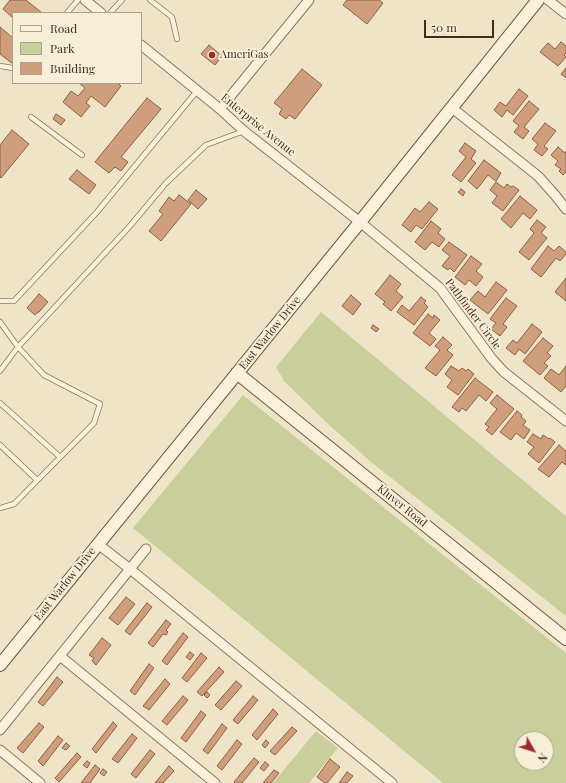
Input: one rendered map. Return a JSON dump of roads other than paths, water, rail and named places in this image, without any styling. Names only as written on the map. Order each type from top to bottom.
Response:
[{"type":"street","points":[[85,0],[100,12]]},
{"type":"street","points":[[220,109],[308,0]]},
{"type":"street","name":"East Warlow Drive","points":[[0,665],[360,222],[538,0]]},
{"type":"street","points":[[548,0],[566,14]]},
{"type":"street","name":"Enterprise Avenue","points":[[142,46],[220,109],[244,131],[360,222]]},
{"type":"street","points":[[452,108],[538,176],[566,209]]},
{"type":"street","name":"Pathfinder Circle","points":[[360,222],[440,288],[492,359],[504,372],[566,421]]},
{"type":"street","name":"Kluver Road","points":[[237,372],[566,639]]},
{"type":"street","points":[[98,544],[392,783]]},
{"type":"street","points":[[0,730],[146,549]]},
{"type":"street","points":[[60,656],[215,783]]},
{"type":"street","points":[[0,750],[40,783]]},
{"type":"lane","points":[[68,12],[78,0]]},
{"type":"lane","points":[[111,12],[122,0]]},
{"type":"lane","points":[[150,0],[172,17],[177,39]]},
{"type":"lane","points":[[0,66],[12,68]]},
{"type":"lane","points":[[0,301],[14,301],[97,212],[197,91]]},
{"type":"lane","points":[[31,117],[82,156]]},
{"type":"lane","points":[[0,372],[18,347],[130,226],[166,183],[206,145],[244,131]]},
{"type":"lane","points":[[0,322],[18,347],[44,375],[100,404],[94,423],[14,504],[0,508]]},
{"type":"lane","points":[[0,403],[60,457]]},
{"type":"lane","points":[[0,445],[37,480]]},
{"type":"place","name":"AmeriGas","points":[[212,55]]}]
